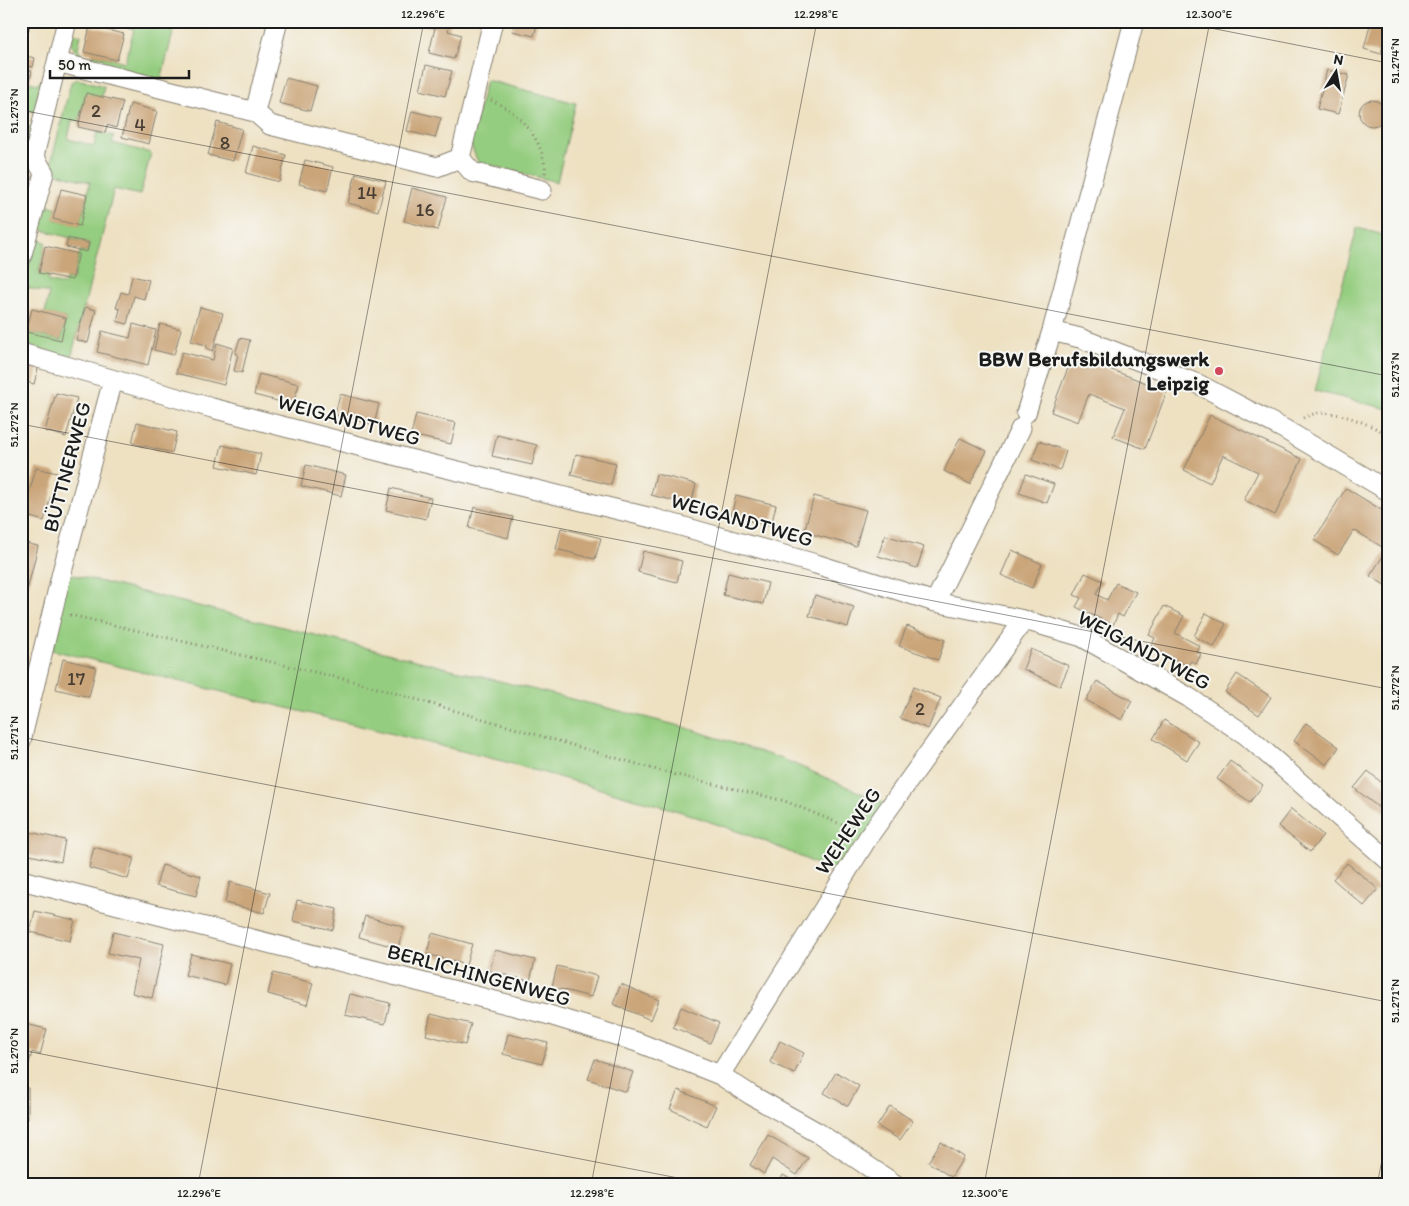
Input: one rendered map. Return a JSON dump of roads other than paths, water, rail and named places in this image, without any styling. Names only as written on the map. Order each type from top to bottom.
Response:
[{"type":"street","points":[[21,258],[44,173],[34,156],[67,21]]},
{"type":"street","points":[[256,112],[278,21]]},
{"type":"street","points":[[460,158],[493,21]]},
{"type":"street","points":[[935,602],[1024,421],[1052,331],[1134,21]]},
{"type":"street","points":[[57,62],[256,112],[270,125],[436,168],[460,158]]},
{"type":"street","points":[[460,158],[472,172],[542,190]]},
{"type":"street","points":[[1052,331],[1080,338],[1198,384],[1284,429],[1388,491]]},
{"type":"street","name":"WEIGANDTWEG","points":[[21,353],[113,380],[413,460],[656,519],[816,564],[935,602],[1024,620],[1082,637],[1188,697],[1246,735],[1388,860]]},
{"type":"street","name":"BÜTTNERWEG","points":[[21,741],[113,380]]},
{"type":"street","name":"WEHEWEG","points":[[720,1076],[869,836],[1024,620]]},
{"type":"street","name":"BERLICHINGENWEG","points":[[21,880],[546,1014],[637,1042],[720,1076],[817,1132],[896,1185]]},
{"type":"place","name":"BBW Berufsbildungswerk Leipzig","points":[[1219,371]]}]
